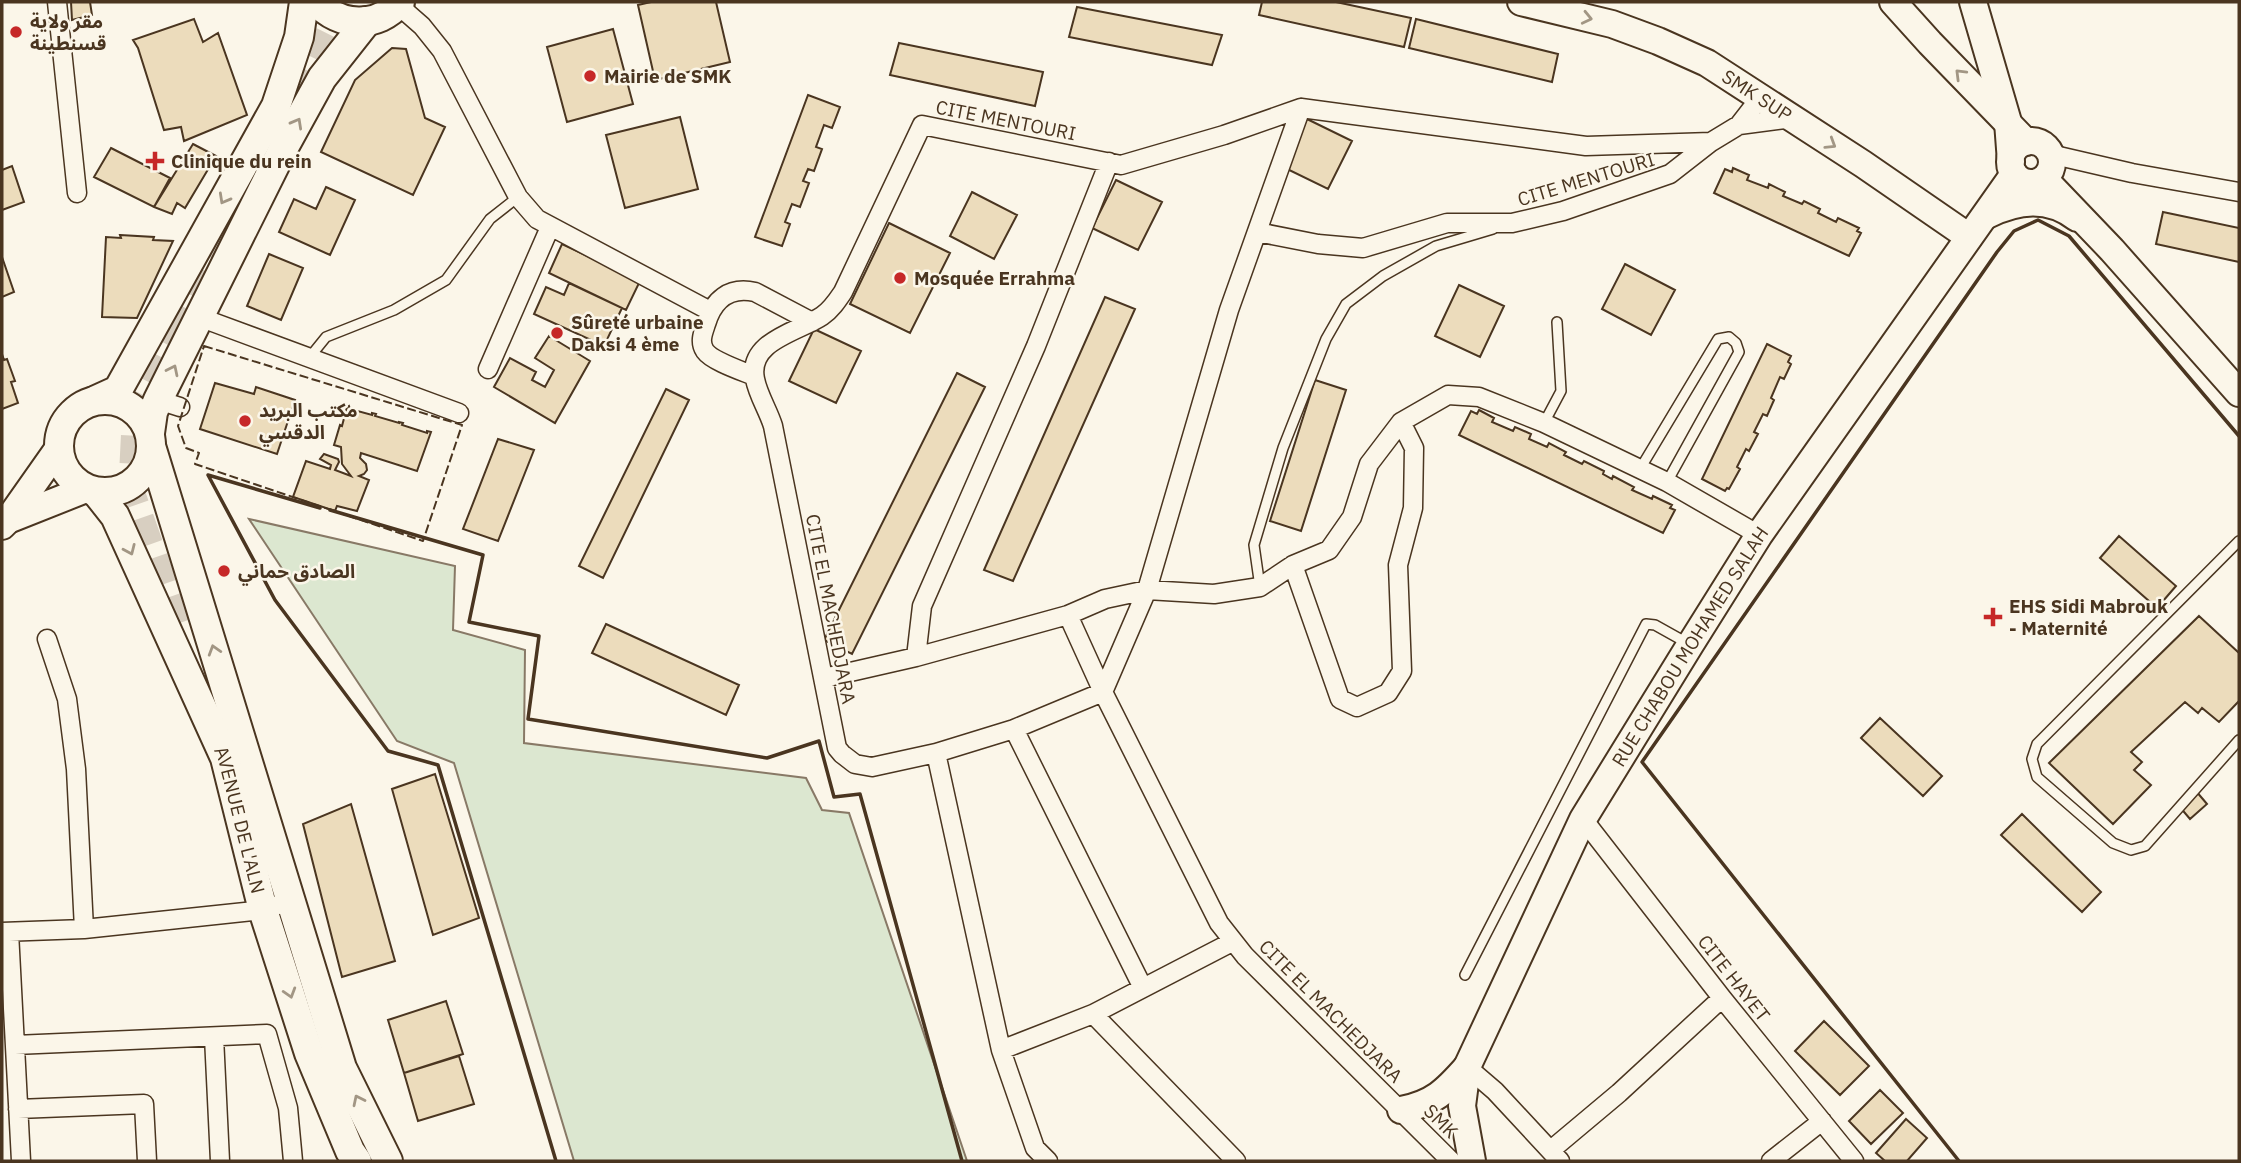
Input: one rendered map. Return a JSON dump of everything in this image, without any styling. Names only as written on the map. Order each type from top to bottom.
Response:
[{"type":"main road","points":[[5,523],[58,449],[63,425],[69,415],[79,407],[118,390],[276,106],[299,37],[304,2]]},
{"type":"main road","points":[[317,2],[337,18],[351,22],[378,19],[400,3]]},
{"type":"main road","name":"SMK SUP","points":[[1521,2],[1612,24],[1707,63],[1969,237]]},
{"type":"main road","points":[[1893,2],[2007,122]]},
{"type":"main road","points":[[1973,2],[2017,159],[2019,179],[2031,183],[2047,166]]},
{"type":"main road","points":[[58,449],[65,470],[78,484],[91,490],[109,492],[122,489],[134,482],[143,472],[149,460],[153,412],[169,404],[199,317],[283,149],[322,78],[367,22]]},
{"type":"main road","points":[[2017,159],[2038,142],[2047,149],[2047,166],[2095,231],[2239,393]]},
{"type":"main road","name":"RUE CHABOU MOHAMED SALAH","points":[[1472,1161],[1462,1106],[1467,1067],[1583,819],[1759,535],[1986,215],[2017,159]]},
{"type":"main road","points":[[1986,215],[2003,207],[2025,202],[2063,208],[2095,231]]},
{"type":"main road","points":[[96,400],[110,399],[124,403],[145,421],[342,1068],[388,1161]]},
{"type":"main road","points":[[5,523],[91,490]]},
{"type":"main road","name":"AVENUE DE L'ALN","points":[[91,490],[115,516],[225,758],[272,907],[274,941],[309,1053],[356,1161]]},
{"type":"main road","points":[[177,624],[236,754],[272,907],[302,931]]},
{"type":"main road","points":[[1401,1110],[1414,1108],[1438,1096],[1449,1088],[1467,1067]]},
{"type":"street","points":[[57,2],[77,193]]},
{"type":"street","points":[[400,3],[442,51],[518,197],[537,219],[710,311]]},
{"type":"street","name":"CITE MENTOURI","points":[[1257,232],[1318,244],[1363,248],[1447,223],[1512,223],[1563,211],[1671,174],[1711,142],[1739,125],[1760,98]]},
{"type":"street","points":[[1103,692],[1147,590],[1226,323],[1301,108]]},
{"type":"street","name":"CITE MENTOURI","points":[[754,376],[759,355],[768,344],[824,316],[844,292],[922,125],[1121,165],[1224,135],[1301,108],[1586,146],[1711,142]]},
{"type":"street","name":"CITE MENTOURI","points":[[1739,125],[1793,118]]},
{"type":"street","points":[[916,657],[922,606],[1036,346],[1109,162]]},
{"type":"street","points":[[2047,166],[2132,173],[2239,192]]},
{"type":"street","points":[[488,369],[550,227]]},
{"type":"street","points":[[754,376],[714,358],[704,350],[701,339],[710,311],[723,296],[738,290],[755,292],[812,322]]},
{"type":"street","points":[[199,317],[458,413]]},
{"type":"street","name":"CITE EL MACHEDJARA","points":[[754,376],[773,426],[837,748],[848,760],[872,767],[936,752],[1014,729],[1103,692]]},
{"type":"street","points":[[824,678],[916,657],[1068,615],[1105,599],[1147,590],[1214,594],[1260,587],[1293,565],[1329,550],[1352,517],[1369,464],[1401,422],[1448,396],[1479,397],[1544,424],[1667,482],[1759,535]]},
{"type":"street","points":[[1293,565],[1340,699],[1357,707],[1388,693],[1402,671],[1398,565],[1413,508],[1413,448],[1401,422]]},
{"type":"street","name":"CITE EL MACHEDJARA","points":[[1068,615],[1103,692],[1208,903],[1232,942],[1401,1110]]},
{"type":"street","points":[[47,639],[66,699],[76,769],[84,929]]},
{"type":"street","points":[[1014,729],[1143,988]]},
{"type":"street","points":[[936,752],[1001,1050],[1035,1148],[1048,1161]]},
{"type":"street","name":"CITE HAYET","points":[[1583,819],[1722,998],[1854,1161]]},
{"type":"street","points":[[21,1161],[5,932],[84,929],[272,907]]},
{"type":"street","name":"CITE EL MACHEDJARA","points":[[1001,1050],[1093,1014],[1232,942]]},
{"type":"street","points":[[1467,1067],[1495,1091],[1555,1156],[1722,998]]},
{"type":"street","points":[[1093,1014],[1236,1161]]},
{"type":"street","points":[[15,1045],[267,1034],[288,1108],[293,1161]]},
{"type":"street","points":[[214,1037],[220,1161]]},
{"type":"street","points":[[18,1109],[144,1104],[147,1161]]},
{"type":"street","name":"SMK","points":[[1401,1110],[1451,1161]]},
{"type":"street","points":[[1772,1161],[1822,1121]]},
{"type":"lane","points":[[309,358],[326,337],[394,310],[446,279],[490,219],[518,197]]},
{"type":"lane","points":[[1260,587],[1254,545],[1283,448],[1326,339],[1346,304],[1383,276],[1436,246],[1512,223]]},
{"type":"lane","points":[[1544,424],[1561,391],[1562,369],[1557,322]]},
{"type":"lane","points":[[1640,469],[1718,339],[1729,337],[1736,342],[1739,352],[1667,482]]},
{"type":"lane","points":[[2239,541],[2037,744],[2032,759],[2037,776],[2113,843],[2131,850],[2145,846],[2239,740]]},
{"type":"lane","points":[[1465,975],[1646,624],[1655,625],[1690,645]]},
{"type":"green space","points":[[249,519],[455,566],[453,630],[525,650],[524,743],[806,778],[822,810],[849,813],[967,1161],[574,1161],[454,763],[397,741]]},
{"type":"building","points":[[71,2],[90,2],[92,15],[72,20]]},
{"type":"building","points":[[651,2],[716,2],[730,62],[655,80],[638,5]]},
{"type":"building","points":[[1262,2],[1336,2],[1411,18],[1404,47],[1259,15]]},
{"type":"building","points":[[1077,7],[1222,35],[1212,65],[1069,37]]},
{"type":"building","points":[[194,19],[203,42],[218,33],[247,115],[184,141],[181,127],[164,130],[138,48],[133,40]]},
{"type":"building","points":[[1416,19],[1558,54],[1552,82],[1409,48]]},
{"type":"building","name":"Mairie de SMK","points":[[613,29],[633,104],[567,122],[547,47]]},
{"type":"building","points":[[899,43],[1043,72],[1035,106],[890,75]]},
{"type":"building","points":[[392,48],[406,49],[425,118],[445,127],[413,195],[321,152],[355,80]]},
{"type":"building","points":[[808,95],[840,107],[832,128],[824,125],[816,147],[822,149],[814,171],[808,169],[803,181],[809,183],[800,207],[792,204],[785,222],[790,224],[782,246],[755,237]]},
{"type":"building","points":[[680,117],[698,189],[625,208],[606,135]]},
{"type":"building","points":[[1307,119],[1352,141],[1328,189],[1283,167]]},
{"type":"building","points":[[193,144],[216,156],[185,208],[177,203],[172,214],[154,207]]},
{"type":"building","points":[[111,148],[170,178],[154,207],[94,177]]},
{"type":"building","points":[[12,166],[24,202],[2,210],[2,170]]},
{"type":"building","points":[[1733,168],[1749,175],[1747,180],[1768,188],[1769,184],[1785,192],[1783,196],[1802,204],[1804,201],[1820,209],[1818,213],[1836,222],[1838,218],[1859,228],[1857,231],[1861,233],[1849,256],[1714,193],[1725,169],[1732,172]]},
{"type":"building","points":[[1116,180],[1162,202],[1138,250],[1092,228]]},
{"type":"building","points":[[326,187],[355,200],[330,255],[279,232],[294,199],[316,209]]},
{"type":"building","points":[[972,192],[1017,215],[994,259],[950,236]]},
{"type":"building","points":[[2163,212],[2239,228],[2239,262],[2156,244]]},
{"type":"building","name":"Mosquée Errahma","points":[[889,223],[950,253],[910,333],[850,304]]},
{"type":"building","points":[[120,235],[173,241],[137,318],[102,317],[106,237],[121,238]]},
{"type":"building","points":[[562,244],[640,281],[626,310],[549,273]]},
{"type":"building","points":[[269,254],[303,268],[281,320],[247,306]]},
{"type":"building","points":[[2,257],[14,292],[2,297]]},
{"type":"building","points":[[1625,264],[1675,290],[1651,335],[1602,309]]},
{"type":"building","points":[[569,283],[622,308],[604,346],[534,314],[546,287],[564,295]]},
{"type":"building","points":[[1459,285],[1504,306],[1480,357],[1435,336]]},
{"type":"building","points":[[1105,297],[1135,309],[1013,581],[984,570]]},
{"type":"building","points":[[814,329],[861,351],[836,403],[789,381]]},
{"type":"building","points":[[549,336],[590,361],[555,423],[494,387],[510,358],[536,372],[532,380],[545,387],[554,370],[535,358]]},
{"type":"building","points":[[1767,344],[1791,356],[1788,362],[1791,364],[1784,379],[1780,377],[1767,416],[1763,414],[1754,432],[1758,434],[1749,451],[1746,449],[1737,467],[1740,469],[1729,489],[1725,491],[1702,479]]},
{"type":"building","points":[[2,354],[4,360],[7,359],[15,381],[11,382],[18,403],[2,409]]},
{"type":"building","points":[[957,373],[985,387],[852,654],[824,640]]},
{"type":"building","points":[[1315,380],[1346,390],[1301,531],[1270,521]]},
{"type":"building","name":"مكتب البريد الدقسي","points":[[215,383],[254,394],[256,387],[295,400],[277,454],[200,429]]},
{"type":"building","points":[[666,389],[689,400],[603,578],[579,566]]},
{"type":"building","points":[[349,406],[350,409],[376,414],[375,416],[403,423],[402,425],[431,432],[417,471],[361,453],[360,458],[366,464],[367,470],[359,476],[369,480],[357,511],[337,506],[335,511],[293,497],[306,461],[330,469],[331,465],[320,459],[324,454],[338,459],[335,470],[351,476],[342,464],[341,447],[334,445]]},
{"type":"building","points":[[1479,410],[1494,418],[1492,422],[1513,431],[1515,427],[1531,434],[1529,439],[1547,447],[1549,443],[1566,452],[1564,455],[1582,464],[1584,461],[1604,471],[1603,474],[1612,479],[1613,476],[1634,487],[1632,490],[1672,505],[1670,508],[1675,510],[1663,533],[1459,435],[1471,411],[1477,414]]},
{"type":"building","points":[[498,439],[534,450],[498,541],[463,529]]},
{"type":"building","points":[[2119,536],[2176,586],[2157,608],[2100,558]]},
{"type":"building","points":[[2199,616],[2239,653],[2239,701],[2219,722],[2202,708],[2198,713],[2185,702],[2131,752],[2142,762],[2134,770],[2151,785],[2113,824],[2049,763]]},
{"type":"building","points":[[606,624],[739,685],[726,715],[592,653]]},
{"type":"building","points":[[1880,718],[1942,776],[1923,796],[1861,738]]},
{"type":"building","points":[[435,774],[479,918],[433,935],[392,789]]},
{"type":"building","points":[[2196,791],[2207,804],[2190,819],[2179,806]]},
{"type":"building","points":[[351,804],[395,961],[342,977],[303,824]]},
{"type":"building","points":[[2022,814],[2101,892],[2082,912],[2001,835]]},
{"type":"building","points":[[446,1001],[463,1054],[404,1073],[388,1020]]},
{"type":"building","points":[[1824,1021],[1869,1066],[1840,1095],[1795,1051]]},
{"type":"building","points":[[459,1056],[474,1104],[418,1121],[404,1073]]},
{"type":"building","points":[[1880,1090],[1903,1113],[1871,1144],[1849,1121]]},
{"type":"building","points":[[1906,1119],[1927,1138],[1907,1161],[1885,1161],[1876,1153]]},
{"type":"tunnel","points":[[298,97],[331,31],[342,2]]},
{"type":"tunnel","points":[[173,333],[257,166]]},
{"type":"tunnel","points":[[177,624],[132,496],[136,414],[183,320]]},
{"type":"fence","points":[[204,346],[462,425],[423,541],[195,464],[199,453],[186,448],[178,426],[204,346]]},
{"type":"wall","points":[[1959,1161],[1642,762],[2014,231],[2038,220],[2069,236],[2239,436]]},
{"type":"wall","points":[[320,508],[208,475],[275,600],[388,751],[438,765],[556,1161]]},
{"type":"wall","points":[[330,510],[483,555],[469,622],[539,636],[528,719],[767,758],[819,741],[834,797],[860,794],[962,1161]]},
{"type":"place","name":"مقر ولاية قسنطينة","points":[[16,32]]},
{"type":"place","name":"Mairie de SMK","points":[[590,76]]},
{"type":"place","name":"Clinique du rein","points":[[155,161]]},
{"type":"place","name":"Mosquée Errahma","points":[[900,278]]},
{"type":"place","name":"Sûreté urbaine Daksi 4 ème","points":[[557,333]]},
{"type":"place","name":"مكتب البريد الدقسي","points":[[245,421]]},
{"type":"place","name":"الصادق حماني","points":[[224,571]]},
{"type":"place","name":"EHS Sidi Mabrouk - Maternité","points":[[1993,617]]}]
